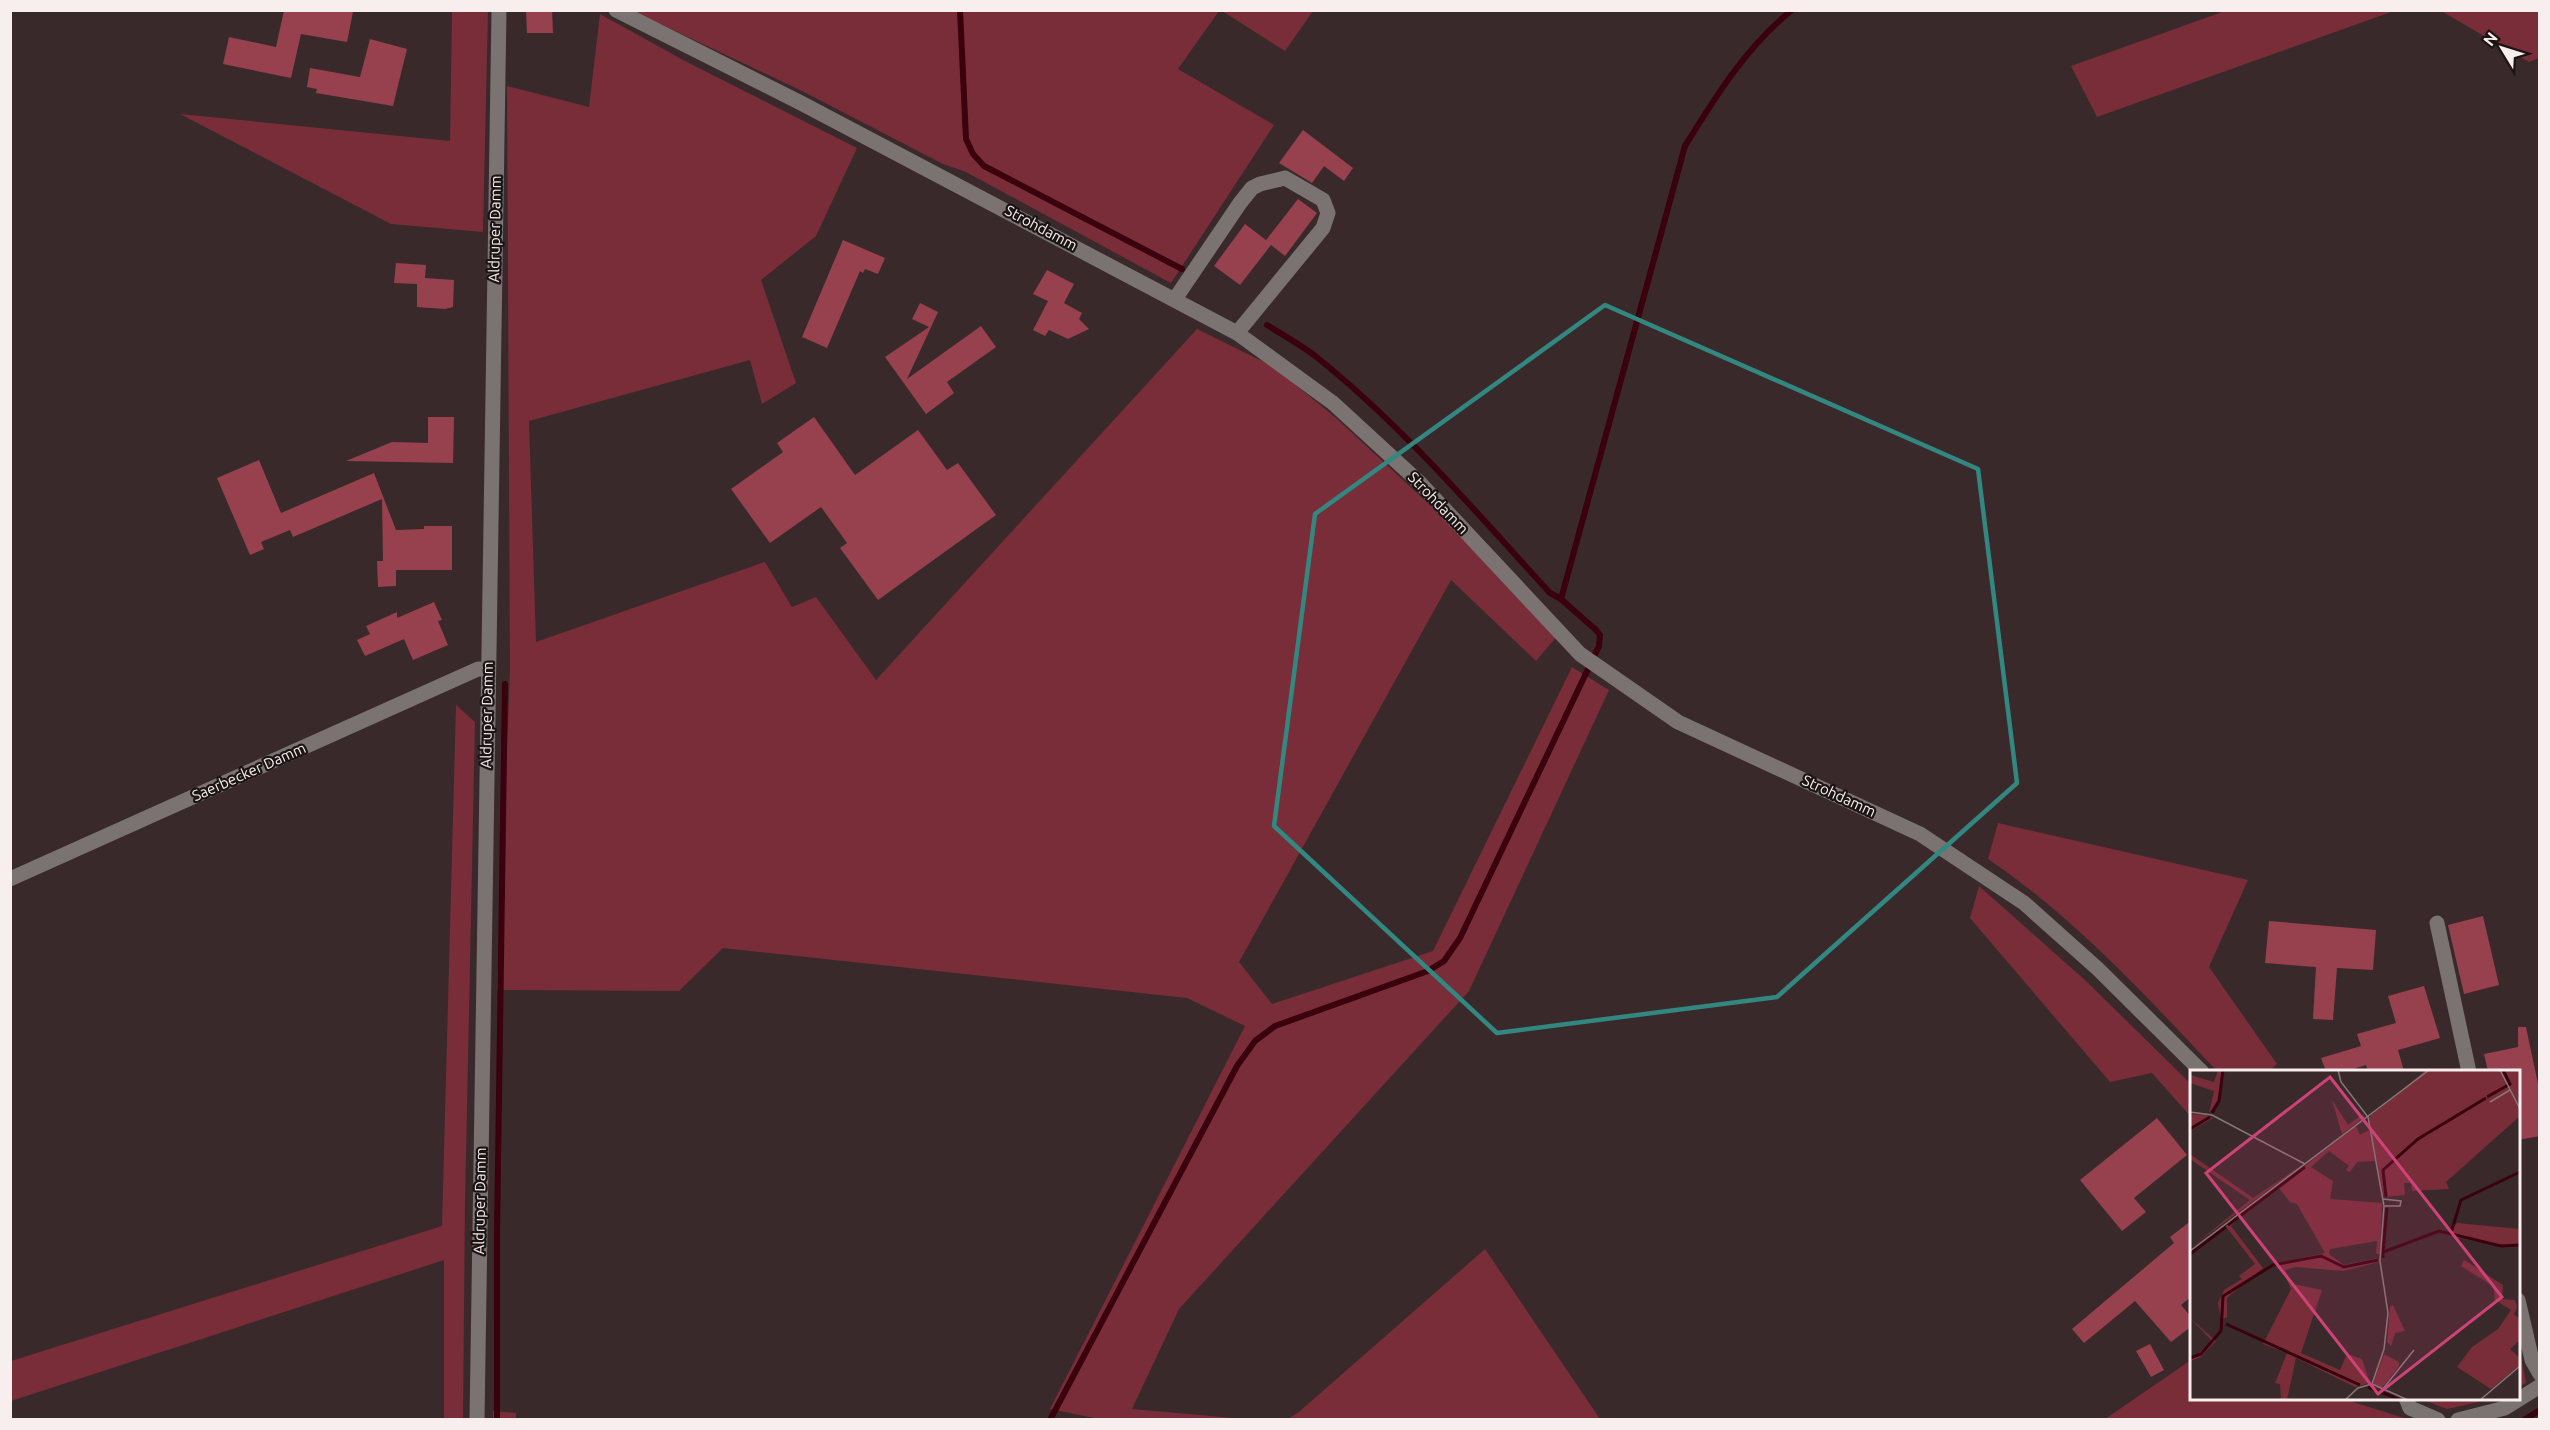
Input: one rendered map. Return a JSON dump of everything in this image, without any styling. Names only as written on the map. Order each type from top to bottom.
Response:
[{"type":"street","name":"Aldruper Damm","points":[[477,1419],[499,10]]},
{"type":"street","name":"Strohdamm","points":[[616,10],[801,103],[1237,333],[1333,403],[1420,483],[1580,654],[1678,722],[1920,834],[2024,903],[2098,969],[2201,1070]]},
{"type":"street","points":[[1175,299],[1252,188],[1276,178],[1294,181],[1323,200],[1328,207],[1327,220],[1323,228],[1237,333]]},
{"type":"street","name":"Saerbecker Damm","points":[[10,879],[478,669],[488,669]]},
{"type":"street","points":[[2437,923],[2469,1070]]},
{"type":"street","points":[[2520,1309],[2532,1360],[2540,1374]]},
{"type":"street","points":[[2520,1399],[2540,1386]]},
{"type":"street","points":[[2407,1400],[2410,1408],[2438,1419]]},
{"type":"street","points":[[2458,1419],[2505,1408],[2518,1400]]},
{"type":"highlighted area","points":[[1605,305],[1978,469],[2017,783],[1777,997],[1497,1033],[1274,826],[1315,514]]},
{"type":"shaded area","points":[[452,11],[488,11],[483,232],[391,224],[180,114],[450,141]]},
{"type":"shaded area","points":[[633,11],[1219,11],[1178,69],[1274,125],[1171,283],[966,172],[943,164],[804,92]]},
{"type":"shaded area","points":[[1222,11],[1313,11],[1285,51]]},
{"type":"shaded area","points":[[2225,11],[2394,11],[2097,117],[2071,66]]},
{"type":"shaded area","points":[[2441,11],[2539,11],[2539,58],[2529,62]]},
{"type":"shaded area","points":[[600,14],[685,61],[857,148],[816,236],[761,280],[796,383],[762,404],[750,360],[529,421],[536,642],[765,562],[792,607],[816,597],[876,680],[1197,329],[1274,367],[1336,418],[1430,505],[1558,635],[1536,661],[1451,580],[1239,962],[1272,1004],[1433,951],[1572,667],[1609,690],[1469,991],[1179,1309],[1132,1409],[1245,1419],[1099,1419],[1050,1409],[1245,1026],[1187,998],[723,948],[679,991],[497,990],[510,671],[507,86],[589,107]]},
{"type":"shaded area","points":[[456,705],[475,722],[463,1419],[444,1419],[444,1260],[11,1401],[11,1361],[442,1226]]},
{"type":"shaded area","points":[[1998,823],[2248,880],[2209,967],[2277,1064],[2270,1070],[2216,1070],[2136,986],[2080,932],[2020,882],[1988,859]]},
{"type":"shaded area","points":[[1979,886],[2086,981],[2190,1083],[2190,1116],[2152,1073],[2110,1082],[1970,918]]},
{"type":"shaded area","points":[[1485,1249],[1600,1419],[1288,1419],[1300,1411]]},
{"type":"shaded area","points":[[2520,1351],[2526,1383],[2520,1386]]},
{"type":"shaded area","points":[[2190,1361],[2190,1400],[2347,1400],[2407,1419],[2105,1419]]},
{"type":"shaded area","points":[[2424,1400],[2488,1400],[2447,1409]]},
{"type":"shaded area","points":[[493,1411],[516,1413],[516,1419],[493,1419]]},
{"type":"building","points":[[284,10],[353,12],[347,42],[301,34],[291,78],[223,64],[229,37],[276,47]]},
{"type":"building","points":[[526,10],[552,10],[553,33],[527,33]]},
{"type":"building","points":[[370,39],[407,49],[393,106],[316,93],[317,89],[307,87],[310,68],[360,77]]},
{"type":"building","points":[[1303,130],[1353,168],[1344,181],[1324,166],[1312,183],[1279,163]]},
{"type":"building","points":[[1298,199],[1317,213],[1285,256],[1271,245],[1240,285],[1214,266],[1245,224],[1266,240]]},
{"type":"building","points":[[843,240],[885,258],[878,274],[865,269],[863,273],[860,271],[827,348],[802,337]]},
{"type":"building","points":[[396,263],[426,265],[425,278],[454,280],[453,307],[445,309],[417,307],[417,284],[394,283]]},
{"type":"building","points":[[1047,270],[1074,284],[1064,303],[1082,313],[1079,319],[1089,329],[1068,339],[1049,330],[1045,336],[1033,330],[1048,301],[1033,294]]},
{"type":"building","points":[[920,303],[938,312],[907,379],[981,326],[996,347],[947,382],[954,393],[926,414],[885,357],[929,327],[912,319]]},
{"type":"building","points":[[428,417],[454,417],[453,463],[346,461],[392,442],[428,443]]},
{"type":"building","points":[[814,417],[855,475],[918,430],[947,470],[958,463],[996,515],[878,600],[840,548],[847,543],[821,507],[770,543],[731,489],[783,452],[777,443]]},
{"type":"building","points":[[259,460],[281,513],[374,473],[396,530],[424,529],[424,526],[452,526],[452,570],[396,570],[396,586],[378,587],[377,561],[383,561],[382,499],[293,537],[290,530],[261,542],[264,549],[250,555],[217,478]]},
{"type":"building","points":[[434,602],[442,620],[438,621],[448,645],[413,660],[404,639],[365,656],[357,640],[370,634],[366,626],[397,612],[397,618]]},
{"type":"building","points":[[2483,916],[2499,985],[2464,994],[2448,925]]},
{"type":"building","points":[[2269,921],[2376,930],[2373,970],[2337,968],[2333,1020],[2313,1019],[2316,967],[2265,963]]},
{"type":"building","points":[[2424,986],[2440,1038],[2398,1050],[2404,1070],[2368,1070],[2366,1065],[2350,1070],[2326,1070],[2321,1058],[2361,1046],[2357,1034],[2396,1023],[2388,996]]},
{"type":"building","points":[[2518,1027],[2526,1027],[2540,1093],[2540,1136],[2520,1140],[2520,1070],[2488,1070],[2484,1054],[2518,1047]]},
{"type":"building","points":[[2157,1118],[2187,1155],[2134,1198],[2146,1212],[2122,1231],[2080,1180]]},
{"type":"building","points":[[2190,1222],[2190,1298],[2181,1305],[2190,1316],[2190,1328],[2171,1342],[2135,1301],[2084,1343],[2072,1329],[2174,1243],[2170,1237]]},
{"type":"building","points":[[2150,1344],[2164,1370],[2151,1377],[2136,1351]]},
{"type":"waterway","points":[[960,10],[966,139],[973,154],[984,166],[1182,269]]},
{"type":"waterway","points":[[1050,1420],[1237,1066],[1255,1041],[1275,1026],[1428,971],[1444,961],[1460,938],[1599,646],[1600,635],[1596,630],[1561,599],[1685,146],[1720,91],[1746,56],[1775,24],[1792,10]]},
{"type":"waterway","points":[[1267,325],[1314,355],[1377,410],[1436,469],[1550,593],[1561,599]]},
{"type":"waterway","points":[[497,1420],[497,1233],[505,684]]},
{"type":"waterway","points":[[2524,1420],[2540,1410]]}]
